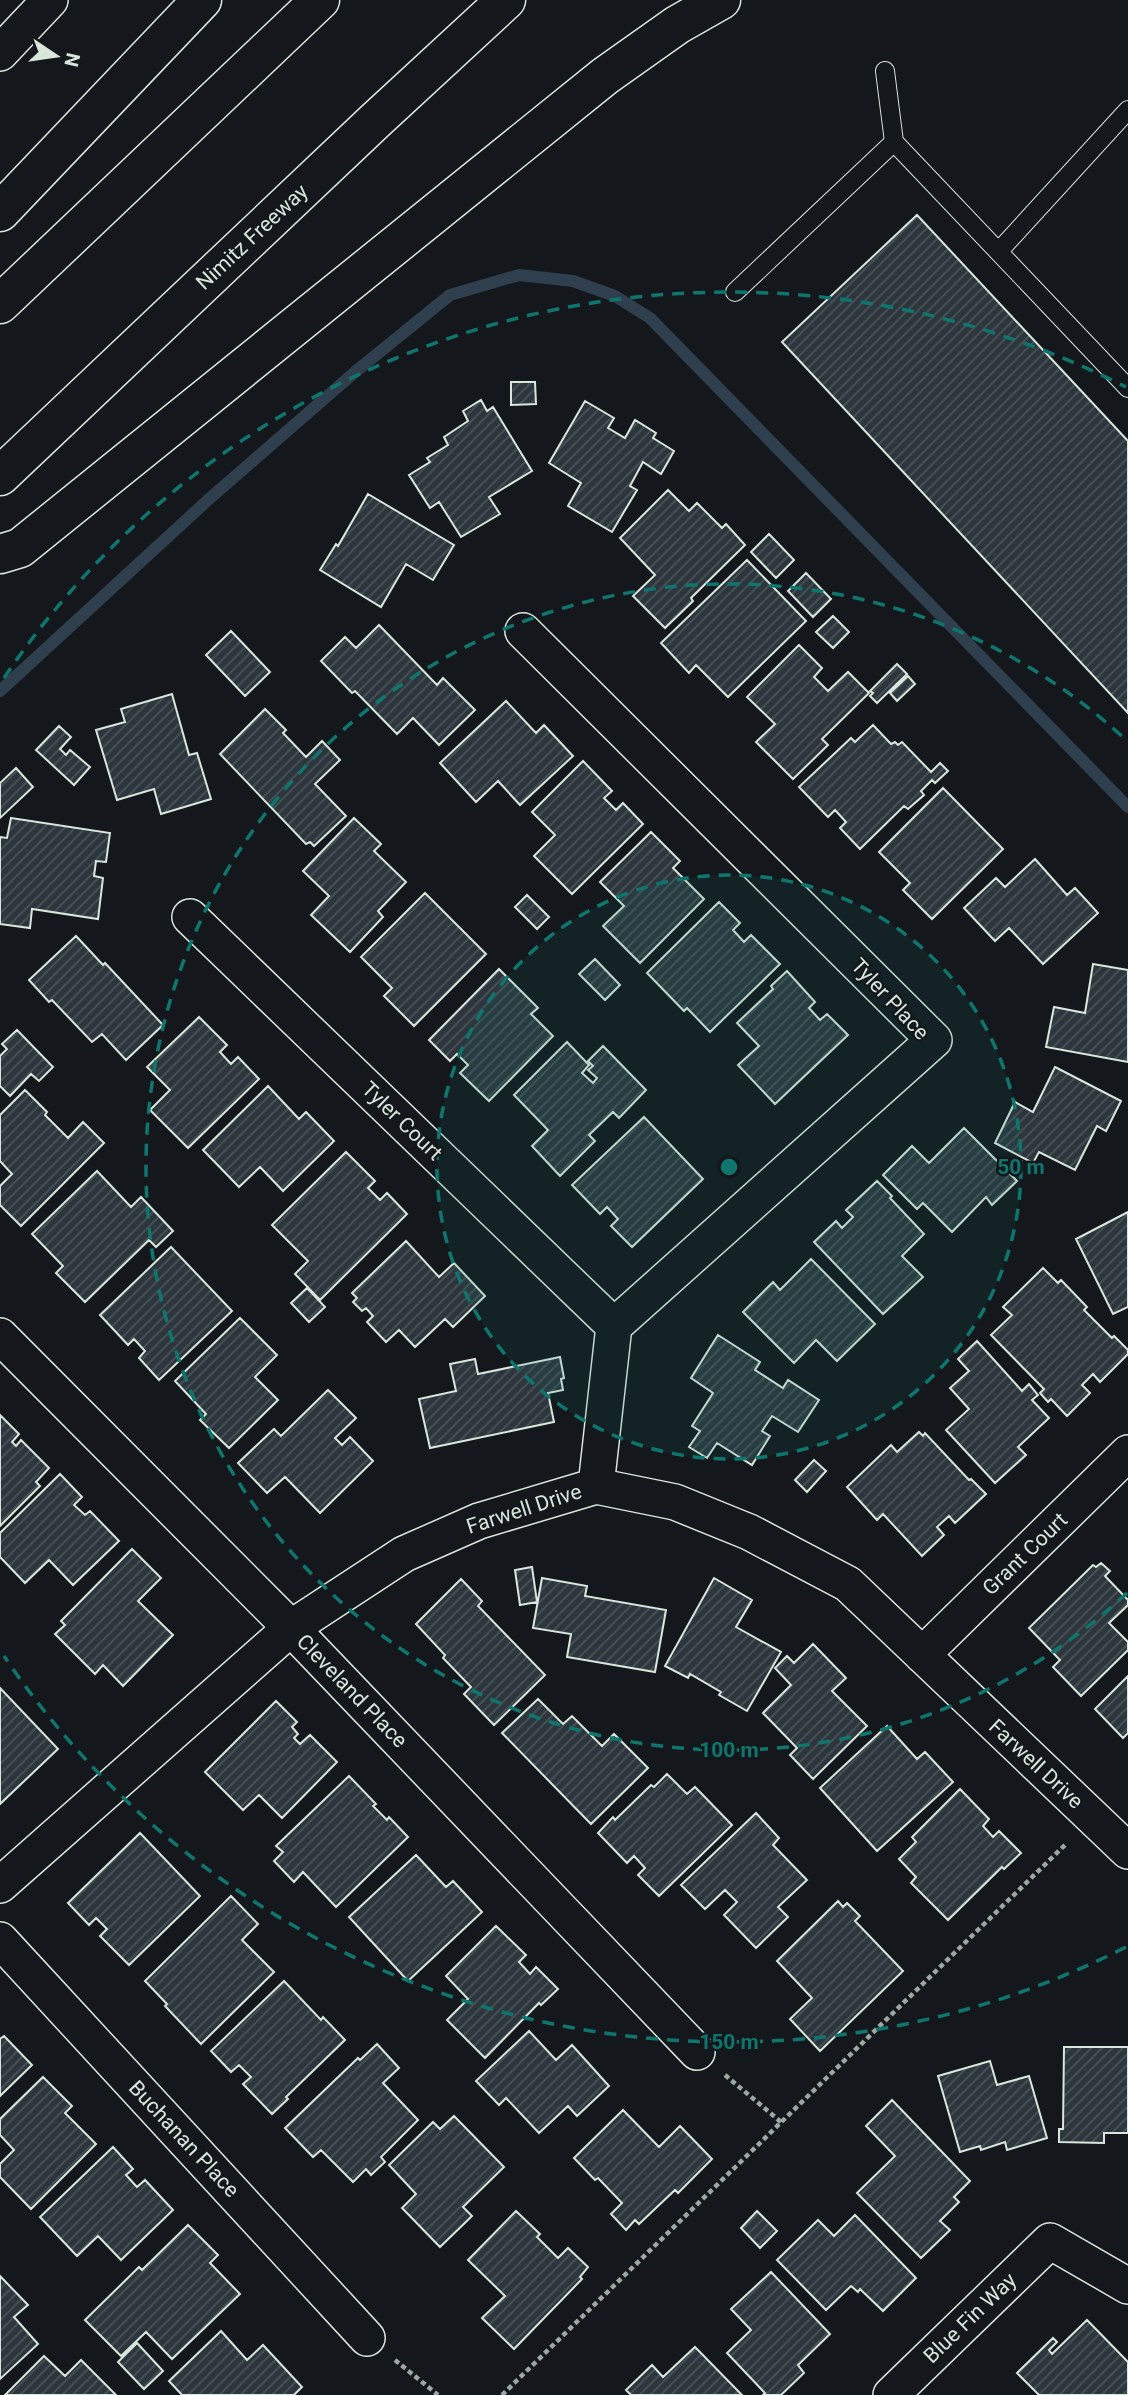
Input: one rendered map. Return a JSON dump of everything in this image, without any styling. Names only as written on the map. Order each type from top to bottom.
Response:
[{"type":"highway","points":[[0,212],[202,0]]},
{"type":"highway","points":[[0,304],[320,0]]},
{"type":"highway","name":"Nimitz Freeway","points":[[0,476],[506,0]]},
{"type":"highway","points":[[0,554],[20,548],[605,76],[677,25],[721,0]]},
{"type":"street","points":[[0,53],[50,0]]},
{"type":"street","name":"Tyler Place","points":[[523,631],[934,1040],[614,1326]]},
{"type":"street","name":"Tyler Court","points":[[190,917],[614,1326]]},
{"type":"street","points":[[596,1486],[614,1326]]},
{"type":"street","name":"Cleveland Place","points":[[0,1336],[292,1628],[697,2052]]},
{"type":"street","name":"Grant Court","points":[[922,1656],[1128,1453]]},
{"type":"street","name":"Farwell Drive","points":[[0,1885],[292,1628],[404,1554],[479,1521],[596,1486],[675,1502],[749,1532],[848,1584],[1128,1851]]},
{"type":"street","name":"Buchanan Place","points":[[0,1940],[368,2338]]},
{"type":"street","name":"Blue Fin Way","points":[[891,2395],[1049,2241],[1128,2286]]},
{"type":"lane","points":[[885,71],[894,142],[1128,388]]},
{"type":"lane","points":[[999,251],[1128,110]]},
{"type":"lane","points":[[735,292],[894,142]]},
{"type":"path","points":[[502,2395],[1093,1818]]},
{"type":"path","points":[[697,2052],[780,2122]]},
{"type":"path","points":[[368,2338],[438,2395]]},
{"type":"building","points":[[917,215],[1128,441],[1128,713],[782,342]]},
{"type":"building","points":[[511,382],[535,382],[536,404],[511,405]]},
{"type":"building","points":[[481,400],[487,411],[493,407],[532,471],[489,497],[500,514],[461,537],[439,502],[430,508],[409,475],[430,462],[427,458],[448,445],[444,437],[468,421],[463,411]]},
{"type":"building","points":[[585,401],[614,418],[608,428],[625,438],[635,420],[656,433],[653,438],[674,451],[661,474],[643,462],[630,486],[637,490],[612,532],[568,506],[581,483],[549,463]]},
{"type":"building","points":[[668,490],[689,511],[697,503],[722,528],[726,524],[745,545],[665,628],[633,596],[655,575],[620,538]]},
{"type":"building","points":[[368,494],[454,545],[433,580],[406,564],[381,607],[320,570],[336,544],[338,546]]},
{"type":"building","points":[[769,534],[794,560],[776,578],[751,552]]},
{"type":"building","points":[[747,560],[806,621],[728,697],[696,665],[689,673],[661,643]]},
{"type":"building","points":[[806,573],[831,599],[813,617],[788,591]]},
{"type":"building","points":[[833,616],[849,632],[833,648],[816,632]]},
{"type":"building","points":[[379,625],[437,685],[443,678],[475,710],[439,745],[413,718],[397,734],[321,661],[345,637],[356,648]]},
{"type":"building","points":[[231,631],[270,672],[245,696],[206,655]]},
{"type":"building","points":[[799,645],[822,668],[814,677],[828,691],[848,672],[869,693],[822,739],[828,745],[793,779],[756,742],[775,724],[747,697]]},
{"type":"building","points":[[897,664],[907,674],[877,703],[870,696],[873,693],[870,691]]},
{"type":"building","points":[[908,676],[915,684],[897,701],[890,693]]},
{"type":"building","points":[[172,694],[189,755],[197,753],[211,799],[161,814],[154,789],[117,800],[96,730],[125,722],[121,709]]},
{"type":"building","points":[[506,701],[536,733],[544,725],[573,756],[520,805],[498,781],[476,802],[440,763]]},
{"type":"building","points":[[265,709],[286,730],[283,733],[306,757],[322,741],[340,760],[315,784],[346,816],[314,846],[310,842],[306,844],[220,754]]},
{"type":"building","points":[[873,725],[891,744],[895,742],[898,745],[902,742],[931,772],[940,763],[948,771],[935,783],[932,780],[921,791],[924,795],[908,809],[904,806],[860,849],[840,828],[846,822],[835,810],[828,817],[799,787],[851,738],[855,742]]},
{"type":"building","points":[[59,726],[71,737],[60,749],[66,755],[70,750],[90,767],[74,785],[36,750]]},
{"type":"building","points":[[583,761],[612,791],[604,798],[616,810],[623,803],[643,824],[572,894],[534,856],[555,835],[532,812]]},
{"type":"building","points":[[16,768],[33,787],[0,818],[0,783]]},
{"type":"building","points":[[943,788],[1003,849],[932,919],[903,890],[910,883],[879,852]]},
{"type":"building","points":[[11,818],[110,833],[106,862],[96,861],[94,876],[103,878],[98,919],[32,909],[30,928],[0,924],[0,837],[7,838]]},
{"type":"building","points":[[354,818],[381,844],[374,851],[406,882],[378,911],[383,917],[350,952],[311,915],[329,896],[303,871]]},
{"type":"building","points":[[651,832],[680,861],[673,868],[704,899],[640,963],[603,926],[624,906],[600,882]]},
{"type":"building","points":[[1035,859],[1067,895],[1075,888],[1098,913],[1043,964],[1009,928],[995,941],[964,908],[996,878],[1005,887]]},
{"type":"building","points":[[425,893],[486,954],[414,1026],[384,996],[392,988],[361,957]]},
{"type":"building","points":[[527,895],[549,917],[537,929],[515,907]]},
{"type":"building","points":[[719,902],[740,923],[733,930],[744,942],[751,935],[780,964],[710,1032],[687,1008],[684,1011],[647,973]]},
{"type":"building","points":[[76,936],[163,1025],[126,1060],[102,1034],[92,1042],[29,980]]},
{"type":"building","points":[[595,959],[620,985],[605,1000],[579,974]]},
{"type":"building","points":[[1093,964],[1128,970],[1128,1062],[1046,1047],[1054,1007],[1085,1013]]},
{"type":"building","points":[[499,969],[538,1008],[531,1014],[553,1036],[489,1101],[460,1073],[468,1065],[457,1054],[450,1061],[429,1040]]},
{"type":"building","points":[[787,971],[815,1002],[809,1008],[820,1020],[827,1014],[848,1035],[775,1104],[738,1065],[759,1046],[737,1023],[773,989],[771,986]]},
{"type":"building","points":[[199,1017],[227,1045],[220,1052],[231,1064],[238,1057],[259,1079],[188,1148],[150,1110],[170,1090],[147,1067]]},
{"type":"building","points":[[17,1030],[53,1067],[39,1081],[31,1074],[10,1096],[0,1086],[0,1056],[7,1049],[2,1044]]},
{"type":"building","points":[[567,1042],[589,1065],[582,1073],[593,1083],[597,1078],[588,1070],[593,1066],[588,1061],[603,1046],[646,1090],[619,1118],[613,1112],[589,1135],[595,1141],[560,1176],[532,1146],[548,1130],[514,1095]]},
{"type":"building","points":[[1055,1067],[1121,1101],[1106,1131],[1097,1126],[1075,1170],[1039,1152],[1033,1163],[995,1143],[1015,1102],[1033,1112]]},
{"type":"building","points":[[268,1086],[299,1119],[306,1112],[334,1141],[283,1191],[260,1167],[239,1187],[203,1150]]},
{"type":"building","points":[[25,1090],[68,1138],[83,1122],[104,1143],[21,1226],[0,1205],[0,1186],[12,1174],[0,1161],[0,1115]]},
{"type":"building","points":[[644,1117],[703,1179],[632,1247],[611,1226],[618,1219],[607,1207],[600,1214],[572,1185]]},
{"type":"building","points":[[964,1128],[1017,1181],[992,1205],[986,1197],[952,1232],[923,1203],[917,1209],[883,1175],[912,1146],[929,1163]]},
{"type":"building","points":[[346,1152],[375,1181],[368,1188],[380,1200],[387,1193],[407,1214],[320,1300],[295,1274],[308,1261],[272,1225]]},
{"type":"building","points":[[97,1171],[131,1207],[141,1197],[173,1231],[156,1247],[149,1240],[85,1302],[56,1273],[63,1266],[32,1234]]},
{"type":"building","points":[[877,1181],[924,1234],[902,1256],[923,1277],[883,1314],[814,1242],[836,1221],[842,1228],[853,1217],[846,1210]]},
{"type":"building","points":[[1128,1212],[1128,1307],[1113,1314],[1076,1239]]},
{"type":"building","points":[[406,1241],[439,1277],[454,1263],[485,1296],[453,1327],[445,1319],[415,1347],[399,1330],[386,1342],[367,1322],[373,1316],[366,1308],[362,1311],[353,1302],[357,1298],[352,1293]]},
{"type":"building","points":[[171,1247],[232,1311],[159,1380],[139,1358],[145,1351],[134,1339],[128,1345],[100,1315]]},
{"type":"building","points":[[811,1259],[875,1324],[837,1361],[816,1340],[794,1363],[743,1312],[773,1282],[780,1290]]},
{"type":"building","points":[[1043,1268],[1058,1283],[1061,1280],[1087,1307],[1084,1310],[1128,1350],[1128,1354],[1100,1382],[1093,1374],[1082,1385],[1090,1393],[1067,1416],[1051,1399],[1048,1402],[1040,1393],[1044,1389],[991,1335],[1012,1315],[1003,1307]]},
{"type":"building","points":[[307,1288],[325,1307],[309,1322],[291,1303]]},
{"type":"building","points":[[240,1318],[277,1355],[255,1377],[278,1400],[229,1448],[200,1420],[206,1414],[175,1381]]},
{"type":"building","points":[[718,1335],[760,1362],[755,1370],[783,1388],[788,1380],[819,1400],[798,1432],[772,1416],[762,1431],[770,1436],[752,1465],[717,1443],[707,1458],[689,1447],[700,1431],[692,1426],[713,1393],[691,1378]]},
{"type":"building","points":[[977,1341],[1022,1391],[1029,1384],[1038,1395],[1032,1400],[1049,1418],[1018,1447],[1026,1455],[995,1483],[946,1430],[969,1409],[950,1388],[969,1371],[958,1359]]},
{"type":"building","points":[[560,1357],[563,1390],[548,1393],[554,1422],[430,1448],[419,1399],[456,1391],[450,1364],[475,1359],[478,1374]]},
{"type":"building","points":[[328,1390],[356,1418],[335,1438],[342,1445],[350,1437],[373,1461],[320,1513],[285,1477],[267,1493],[238,1463],[274,1429],[281,1436]]},
{"type":"building","points":[[0,1415],[19,1434],[12,1442],[16,1446],[21,1440],[49,1468],[36,1482],[40,1486],[0,1526]]},
{"type":"building","points":[[919,1432],[923,1436],[925,1433],[969,1480],[986,1494],[955,1523],[949,1516],[937,1527],[944,1535],[922,1556],[883,1514],[877,1520],[847,1487],[891,1445],[897,1452]]},
{"type":"building","points":[[814,1460],[826,1471],[807,1492],[795,1480]]},
{"type":"building","points":[[60,1474],[82,1497],[74,1505],[85,1515],[90,1511],[119,1541],[73,1585],[49,1560],[25,1583],[0,1557],[0,1533]]},
{"type":"building","points":[[132,1549],[161,1578],[138,1601],[173,1635],[123,1686],[103,1665],[95,1674],[55,1634],[65,1625],[61,1621]]},
{"type":"building","points":[[1101,1563],[1110,1571],[1105,1576],[1128,1600],[1128,1605],[1109,1623],[1128,1642],[1128,1650],[1081,1696],[1053,1667],[1060,1660],[1029,1628],[1093,1565],[1096,1567]]},
{"type":"building","points":[[532,1567],[537,1602],[520,1605],[515,1570]]},
{"type":"building","points":[[542,1578],[587,1586],[585,1596],[666,1610],[655,1672],[567,1657],[571,1634],[533,1628]]},
{"type":"building","points":[[714,1578],[752,1600],[736,1627],[781,1652],[747,1711],[690,1674],[688,1678],[665,1666]]},
{"type":"building","points":[[461,1579],[482,1601],[478,1606],[545,1675],[494,1725],[464,1694],[471,1687],[416,1624]]},
{"type":"building","points":[[813,1644],[846,1678],[832,1691],[867,1726],[813,1779],[790,1755],[797,1748],[763,1713],[791,1685],[775,1668],[787,1656],[794,1663]]},
{"type":"building","points":[[1128,1676],[1128,1733],[1123,1738],[1095,1709]]},
{"type":"building","points":[[0,1688],[58,1749],[0,1804]]},
{"type":"building","points":[[538,1699],[563,1724],[572,1716],[602,1746],[614,1734],[648,1768],[591,1824],[502,1733]]},
{"type":"building","points":[[276,1701],[297,1722],[292,1727],[298,1734],[294,1738],[300,1744],[310,1735],[337,1762],[282,1818],[259,1795],[243,1810],[205,1772]]},
{"type":"building","points":[[887,1726],[917,1759],[925,1752],[953,1782],[877,1851],[820,1788]]},
{"type":"building","points":[[667,1774],[687,1794],[695,1787],[732,1825],[659,1896],[638,1875],[645,1868],[634,1856],[627,1863],[598,1833],[613,1817],[615,1820],[651,1785],[654,1787]]},
{"type":"building","points":[[349,1776],[376,1804],[373,1806],[387,1820],[389,1817],[408,1837],[336,1907],[303,1872],[294,1882],[274,1861],[283,1852],[276,1846]]},
{"type":"building","points":[[960,1789],[989,1819],[983,1826],[993,1837],[999,1831],[1021,1853],[1004,1869],[1002,1867],[948,1920],[911,1883],[916,1877],[899,1859],[916,1842],[912,1837]]},
{"type":"building","points":[[756,1813],[779,1838],[773,1845],[807,1880],[778,1907],[788,1917],[756,1948],[724,1915],[737,1902],[725,1890],[705,1909],[681,1885]]},
{"type":"building","points":[[140,1833],[200,1896],[129,1965],[100,1936],[107,1929],[96,1918],[89,1925],[68,1903]]},
{"type":"building","points":[[416,1855],[446,1887],[453,1881],[482,1912],[408,1981],[349,1917]]},
{"type":"building","points":[[231,1896],[258,1924],[242,1940],[274,1972],[201,2044],[145,1981]]},
{"type":"building","points":[[838,1901],[843,1907],[847,1903],[860,1916],[855,1921],[903,1971],[820,2051],[790,2019],[812,1998],[777,1961]]},
{"type":"building","points":[[496,1926],[526,1955],[519,1962],[530,1974],[536,1967],[558,1989],[541,2005],[539,2003],[485,2058],[447,2020],[468,1999],[446,1976]]},
{"type":"building","points":[[284,1981],[321,2020],[323,2017],[345,2040],[272,2114],[243,2084],[251,2077],[239,2065],[231,2072],[211,2051]]},
{"type":"building","points":[[529,2031],[556,2060],[572,2045],[609,2086],[577,2116],[568,2106],[539,2133],[506,2098],[499,2105],[476,2081]]},
{"type":"building","points":[[4,2036],[32,2065],[0,2096],[0,2039]]},
{"type":"building","points":[[377,2044],[399,2068],[383,2083],[418,2120],[381,2157],[385,2162],[371,2175],[366,2169],[353,2182],[321,2150],[313,2157],[285,2128],[358,2058],[360,2060]]},
{"type":"building","points":[[1064,2047],[1128,2047],[1128,2133],[1104,2133],[1104,2143],[1059,2142],[1059,2129],[1063,2129]]},
{"type":"building","points":[[990,2061],[997,2085],[1029,2076],[1047,2138],[1007,2150],[1005,2142],[981,2150],[980,2146],[960,2152],[938,2076]]},
{"type":"building","points":[[43,2077],[72,2106],[65,2113],[96,2144],[31,2209],[0,2177],[0,2164],[14,2150],[0,2135],[0,2119]]},
{"type":"building","points":[[892,2100],[970,2181],[954,2197],[959,2202],[940,2221],[950,2230],[921,2258],[857,2193],[895,2156],[866,2126]]},
{"type":"building","points":[[623,2110],[659,2147],[680,2126],[712,2159],[678,2193],[675,2190],[639,2224],[635,2220],[626,2230],[611,2214],[622,2203],[574,2158]]},
{"type":"building","points":[[454,2116],[504,2167],[463,2207],[472,2216],[440,2247],[402,2208],[416,2194],[389,2165],[433,2122],[440,2129]]},
{"type":"building","points":[[113,2147],[133,2169],[126,2175],[137,2187],[145,2180],[173,2210],[121,2260],[98,2236],[77,2256],[40,2217]]},
{"type":"building","points":[[516,2211],[540,2234],[537,2237],[558,2258],[568,2248],[588,2267],[580,2277],[582,2279],[514,2349],[482,2318],[505,2296],[468,2260]]},
{"type":"building","points":[[757,2211],[777,2231],[760,2248],[741,2228]]},
{"type":"building","points":[[855,2215],[916,2278],[883,2311],[860,2289],[858,2292],[851,2286],[826,2310],[777,2260],[818,2220],[834,2236]]},
{"type":"building","points":[[188,2225],[218,2255],[210,2263],[240,2294],[172,2359],[146,2332],[121,2356],[85,2320],[139,2267],[142,2270]]},
{"type":"building","points":[[771,2272],[830,2334],[798,2365],[804,2373],[781,2395],[763,2395],[765,2393],[727,2353],[751,2330],[731,2309]]},
{"type":"building","points":[[0,2276],[28,2305],[14,2317],[38,2344],[0,2379]]},
{"type":"building","points":[[1087,2320],[1128,2362],[1128,2395],[1039,2395],[1017,2373],[1053,2338],[1057,2342],[1049,2350],[1052,2354]]},
{"type":"building","points":[[221,2331],[247,2360],[263,2345],[302,2387],[294,2395],[182,2395],[169,2381]]},
{"type":"building","points":[[137,2343],[163,2371],[144,2389],[118,2362]]},
{"type":"building","points":[[695,2347],[742,2395],[631,2395],[626,2390],[652,2365],[663,2377]]},
{"type":"building","points":[[44,2356],[65,2376],[81,2360],[116,2395],[5,2395]]},
{"type":"waterway","points":[[0,691],[209,499],[355,372],[450,295],[519,275],[573,281],[615,296],[650,318],[1128,807]]}]
